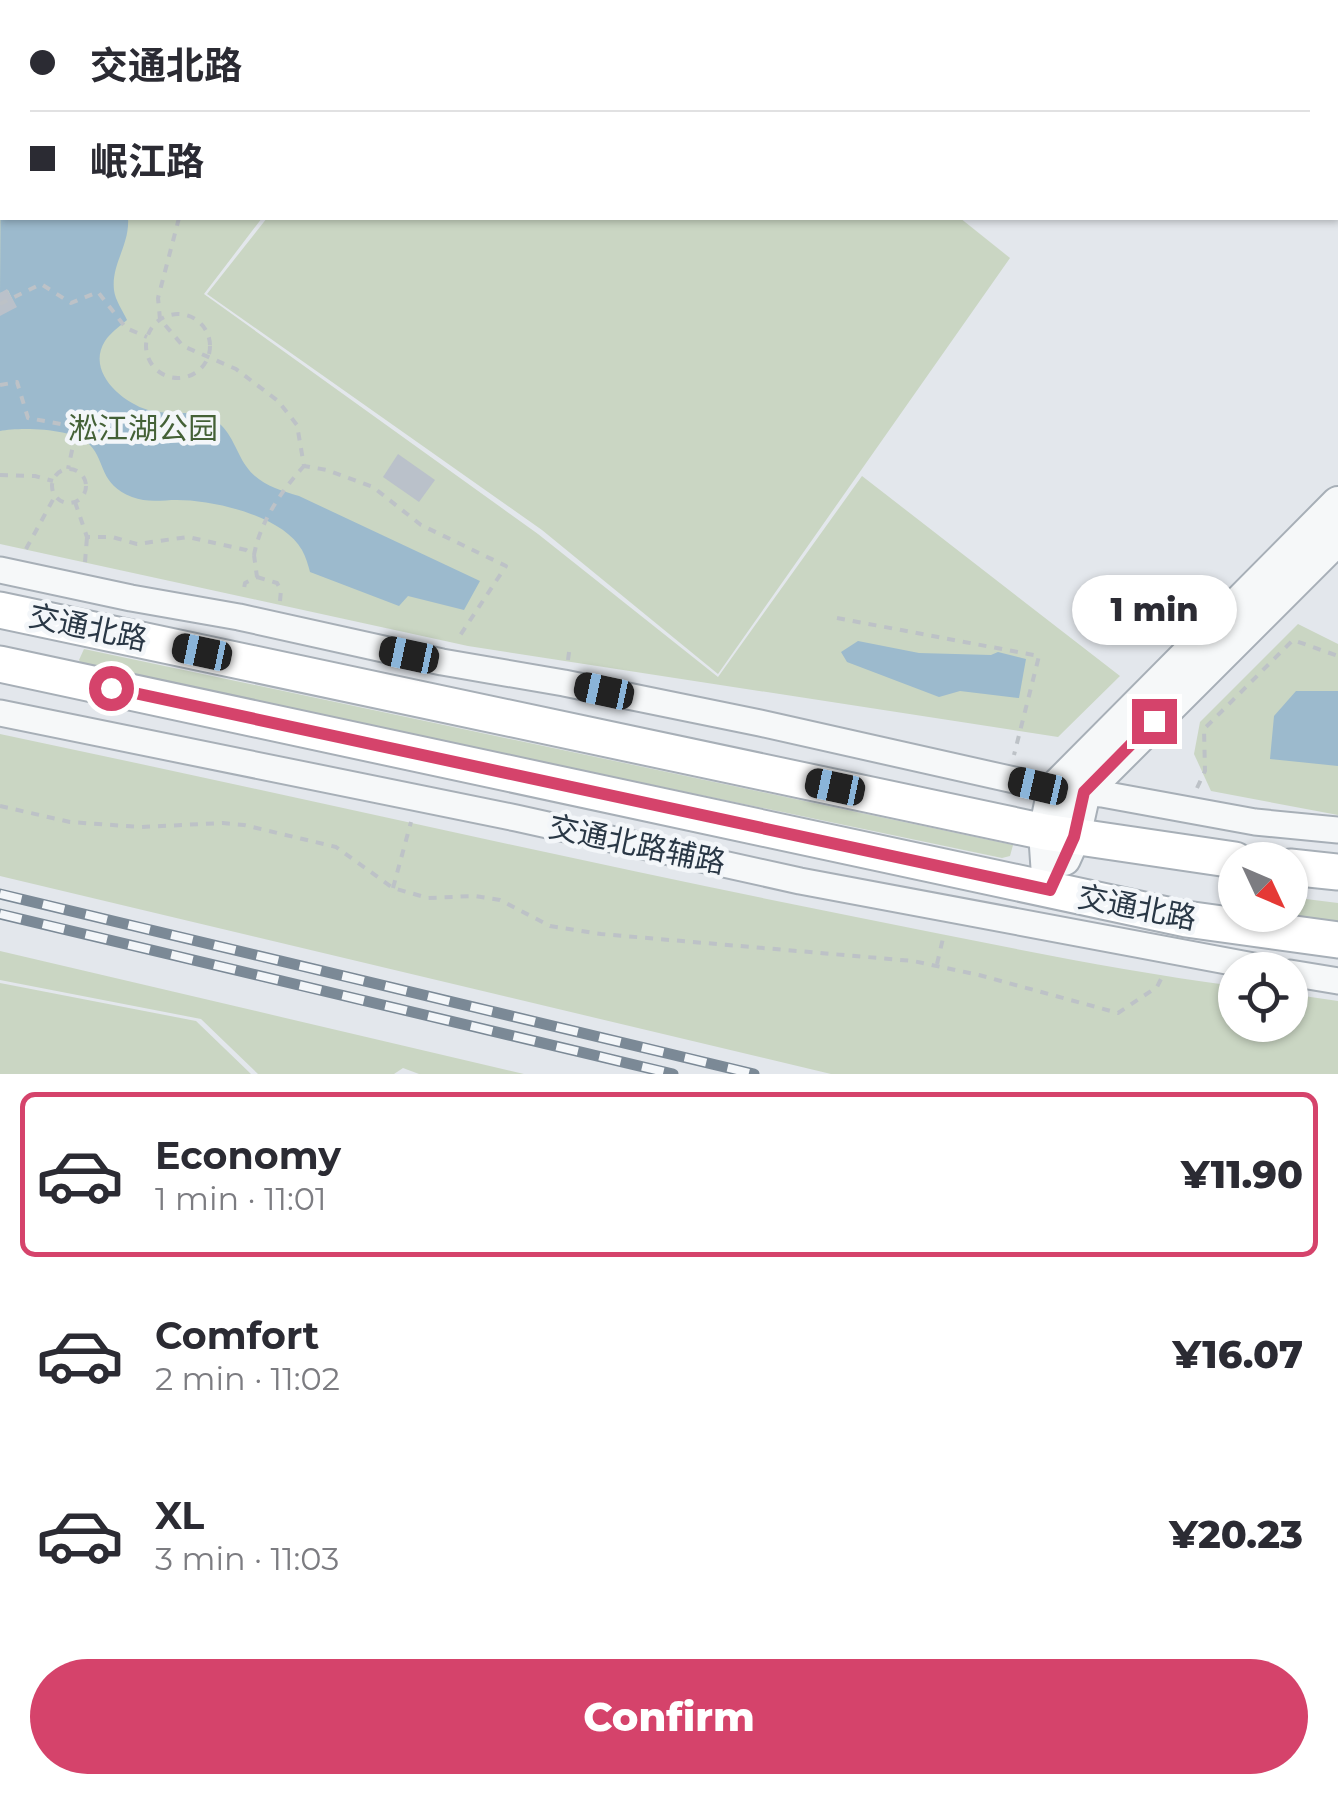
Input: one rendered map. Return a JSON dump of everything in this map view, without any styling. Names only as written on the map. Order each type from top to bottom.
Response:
[{"type":"main road","name":"交通北路","points":[[0,610],[1060,834],[1218,857]]},
{"type":"main road","name":"交通北路","points":[[0,664],[1186,919],[1338,940]]},
{"type":"main road","points":[[1308,868],[1338,872]]},
{"type":"street","points":[[1050,890],[1069,790],[1338,503]]},
{"type":"street","points":[[1069,790],[1338,538]]},
{"type":"street","points":[[9,572],[442,662],[642,699],[1008,779],[1255,822],[1338,830]]},
{"type":"street","name":"交通北路辅路","points":[[0,712],[950,910],[1218,959]]},
{"type":"street","points":[[1308,976],[1338,981]]},
{"type":"path","points":[[178,220],[158,298],[160,319],[183,346],[246,376],[278,401],[297,425],[304,466]]},
{"type":"path","points":[[0,304],[41,284],[71,303],[98,292],[126,328],[147,337]]},
{"type":"path","points":[[179,314],[197,320],[208,336],[207,358],[197,371],[188,376],[168,377],[152,366],[145,347],[160,319],[179,314]]},
{"type":"path","points":[[0,386],[17,382],[28,418],[78,427],[68,470]]},
{"type":"path","points":[[257,576],[257,536],[289,482],[304,466]]},
{"type":"path","points":[[304,466],[373,487],[421,525],[506,566],[442,662]]},
{"type":"path","points":[[9,572],[55,496],[53,480],[68,470],[78,472],[86,485],[83,495],[75,502],[64,503],[55,496]]},
{"type":"path","points":[[0,475],[53,480]]},
{"type":"path","points":[[75,502],[87,537],[112,536],[137,544],[188,537],[254,554]]},
{"type":"path","points":[[238,617],[245,583],[257,576]]},
{"type":"path","points":[[257,576],[276,583],[281,590],[278,626]]},
{"type":"path","points":[[837,618],[1039,656],[1008,779]]},
{"type":"path","points":[[1192,810],[1205,771],[1204,729],[1293,640],[1338,656]]},
{"type":"path","points":[[393,888],[417,798]]},
{"type":"path","points":[[0,806],[70,822],[141,827],[244,825],[336,846],[393,888],[428,898],[475,896],[500,900],[550,926],[936,966],[1049,992],[1118,1013],[1157,986],[1164,972]]},
{"type":"path","points":[[936,966],[950,910]]},
{"type":"green space","name":"淞江湖公园","points":[[0,220],[260,220],[204,294],[538,534],[718,677],[862,476],[1120,676],[1058,737],[468,646],[0,544]]},
{"type":"green space","points":[[265,220],[962,220],[1010,258],[718,674],[542,530],[207,294]]},
{"type":"green space","points":[[1298,624],[1338,644],[1338,815],[1211,791],[1194,754],[1200,722]]},
{"type":"green space","points":[[84,649],[1013,845],[1010,856],[1002,858],[83,666],[79,660]]},
{"type":"green space","points":[[0,734],[749,895],[1140,972],[1218,983],[1218,1042],[1308,1042],[1308,997],[1338,1001],[1338,1074],[831,1074],[0,876]]},
{"type":"green space","points":[[1308,899],[1338,903],[1338,923],[1308,919]]},
{"type":"green space","points":[[0,951],[524,1074],[419,1074],[403,1068],[394,1074],[258,1074],[201,1019],[0,980]]},
{"type":"green space","points":[[0,983],[196,1021],[251,1074],[0,1074]]},
{"type":"water","points":[[1,220],[128,220],[114,281],[116,298],[127,320],[107,338],[100,352],[103,374],[109,384],[127,400],[148,410],[200,415],[216,421],[230,436],[246,466],[263,482],[480,581],[464,610],[408,596],[399,606],[310,572],[293,538],[246,512],[209,503],[132,497],[108,479],[90,445],[72,435],[33,429],[0,431],[0,314],[16,307],[8,290],[0,293]]},
{"type":"water","points":[[858,641],[919,653],[998,652],[1026,659],[1019,698],[960,691],[939,697],[847,662],[841,652]]},
{"type":"water","points":[[1296,691],[1338,691],[1338,766],[1270,759],[1274,716]]},
{"type":"building","points":[[7,289],[17,307],[0,316],[0,293]]},
{"type":"building","points":[[398,454],[435,480],[419,502],[383,477]]},
{"type":"railway","points":[[0,894],[754,1074]]},
{"type":"railway","points":[[0,914],[673,1074]]},
{"type":"route","points":[[111,688],[1050,890],[1074,837],[1084,792],[1154,721]]}]
